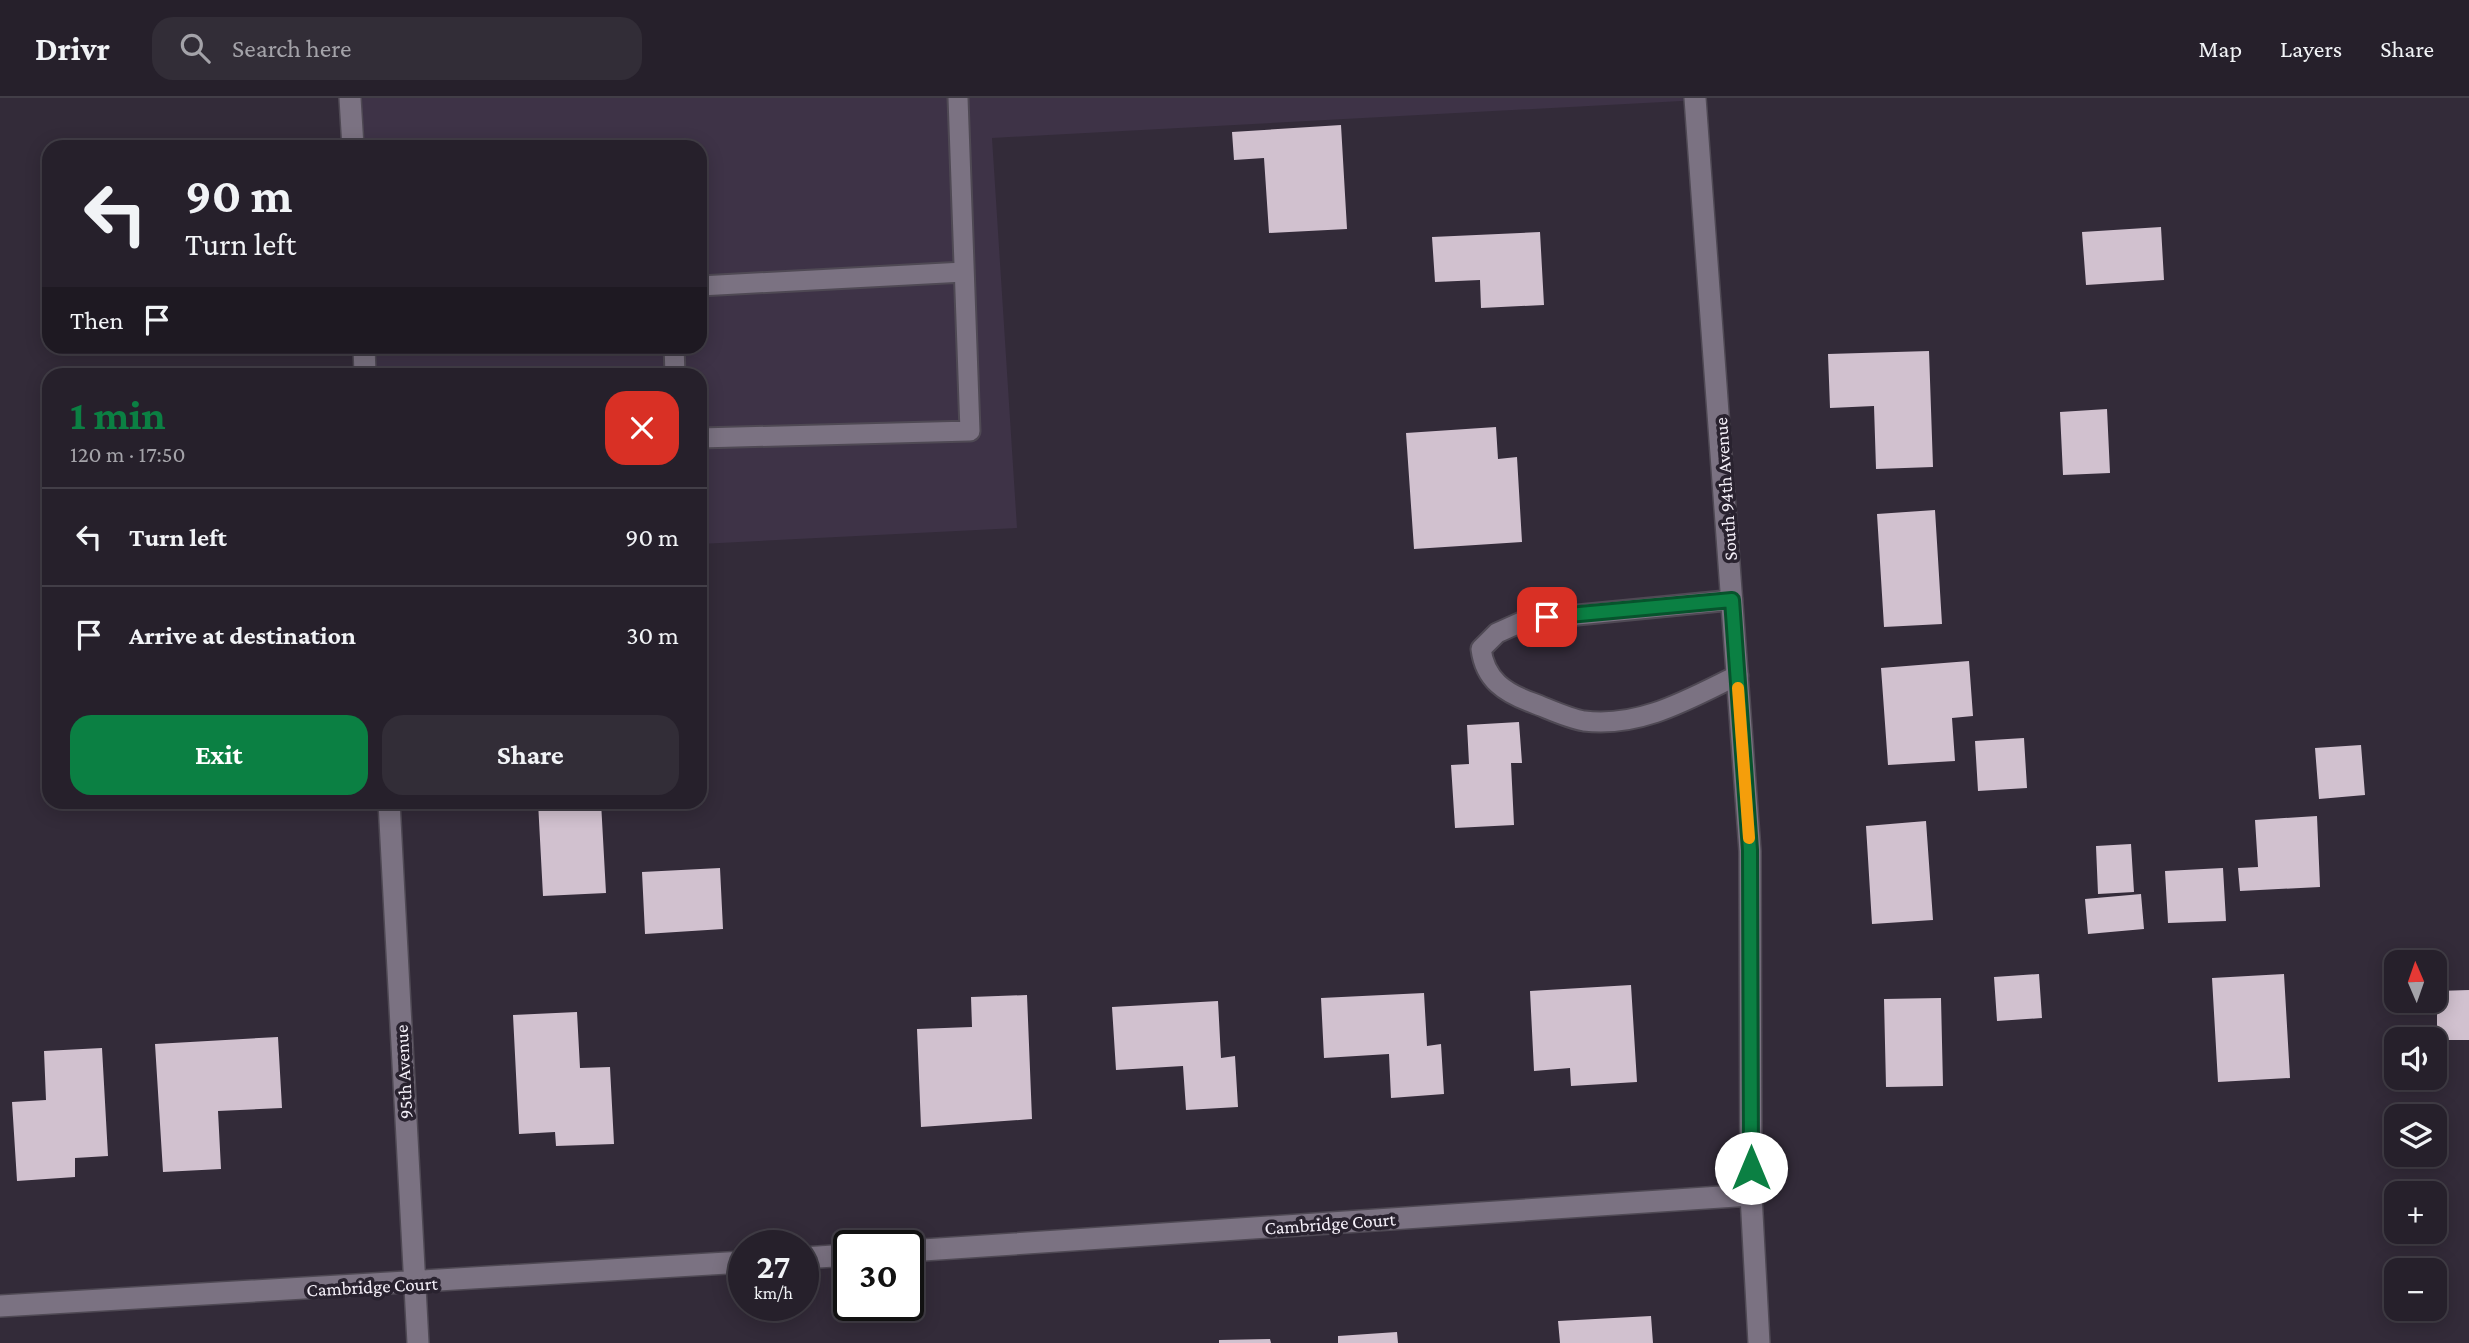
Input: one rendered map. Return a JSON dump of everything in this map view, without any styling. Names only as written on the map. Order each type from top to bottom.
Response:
[{"type":"street","points":[[350,98],[353,140]]},
{"type":"street","name":"South 94th Avenue","points":[[1695,98],[1750,850],[1751,1195],[1759,1343]]},
{"type":"street","name":"95th Avenue","points":[[389,809],[418,1343]]},
{"type":"street","name":"Cambridge Court","points":[[924,1250],[1751,1195]]},
{"type":"street","name":"Cambridge Court","points":[[0,1306],[728,1263]]},
{"type":"lane","points":[[707,438],[970,431],[958,98]]},
{"type":"lane","points":[[707,286],[964,272]]},
{"type":"lane","points":[[1732,600],[1526,620],[1497,633],[1482,649],[1483,664],[1492,681],[1522,699],[1581,720],[1610,723],[1671,707],[1738,675]]},
{"type":"shaded area","points":[[339,98],[1700,98],[992,138],[1017,528],[707,544],[707,368],[354,368],[353,354],[707,354],[707,140],[342,140]]},
{"type":"building","points":[[1341,125],[1347,229],[1269,233],[1264,158],[1234,160],[1232,132]]},
{"type":"building","points":[[2161,227],[2164,280],[2086,285],[2082,232]]},
{"type":"building","points":[[1540,232],[1544,305],[1481,308],[1480,280],[1435,282],[1432,237]]},
{"type":"building","points":[[1929,351],[1933,467],[1876,469],[1874,406],[1830,408],[1828,354]]},
{"type":"building","points":[[2107,409],[2110,473],[2063,475],[2060,412]]},
{"type":"building","points":[[1496,427],[1498,459],[1517,457],[1522,542],[1414,549],[1406,433]]},
{"type":"building","points":[[1935,510],[1942,624],[1884,627],[1877,514]]},
{"type":"building","points":[[1969,661],[1973,716],[1952,718],[1955,761],[1888,765],[1881,668]]},
{"type":"building","points":[[1519,722],[1522,763],[1511,763],[1514,825],[1455,828],[1451,765],[1469,764],[1467,725]]},
{"type":"building","points":[[2024,738],[2027,788],[1978,791],[1975,741]]},
{"type":"building","points":[[2361,745],[2365,795],[2319,799],[2315,748]]},
{"type":"building","points":[[538,809],[601,809],[606,893],[543,896]]},
{"type":"building","points":[[2317,816],[2320,887],[2240,891],[2238,868],[2258,867],[2255,820]]},
{"type":"building","points":[[1926,821],[1933,920],[1872,924],[1866,826]]},
{"type":"building","points":[[2131,844],[2134,892],[2098,894],[2096,846]]},
{"type":"building","points":[[720,868],[723,929],[645,934],[642,872]]},
{"type":"building","points":[[2223,868],[2226,921],[2168,923],[2165,871]]},
{"type":"building","points":[[2141,894],[2144,929],[2088,934],[2085,899]]},
{"type":"building","points":[[2039,974],[2042,1018],[1997,1021],[1994,977]]},
{"type":"building","points":[[2284,974],[2290,1078],[2218,1082],[2212,978]]},
{"type":"building","points":[[1631,985],[1637,1082],[1571,1086],[1570,1068],[1534,1071],[1530,991]]},
{"type":"building","points":[[2469,990],[2469,1040],[2447,1040],[2447,1027],[2437,1027],[2437,1013],[2447,1013],[2447,991]]},
{"type":"building","points":[[1424,993],[1427,1046],[1441,1044],[1444,1094],[1391,1098],[1389,1054],[1324,1058],[1321,998]]},
{"type":"building","points":[[1027,995],[1032,1119],[921,1127],[917,1029],[972,1027],[971,997]]},
{"type":"building","points":[[1941,998],[1943,1086],[1886,1087],[1884,999]]},
{"type":"building","points":[[1218,1001],[1221,1058],[1235,1056],[1238,1107],[1186,1110],[1183,1066],[1116,1070],[1112,1007]]},
{"type":"building","points":[[577,1012],[580,1068],[610,1067],[614,1144],[556,1146],[555,1132],[519,1134],[513,1015]]},
{"type":"building","points":[[278,1037],[282,1108],[218,1111],[221,1169],[163,1172],[155,1044]]},
{"type":"building","points":[[102,1048],[108,1156],[75,1158],[75,1177],[17,1181],[12,1102],[46,1100],[44,1051]]},
{"type":"building","points":[[1651,1316],[1653,1343],[1560,1343],[1558,1321]]},
{"type":"building","points":[[1397,1332],[1398,1343],[1338,1343],[1338,1336]]},
{"type":"building","points":[[1270,1339],[1271,1343],[1219,1343],[1219,1340]]},
{"type":"slow traffic","points":[[1738,688],[1749,838]]},
{"type":"route","points":[[1547,617],[1732,600],[1750,850],[1751,1168]]}]
